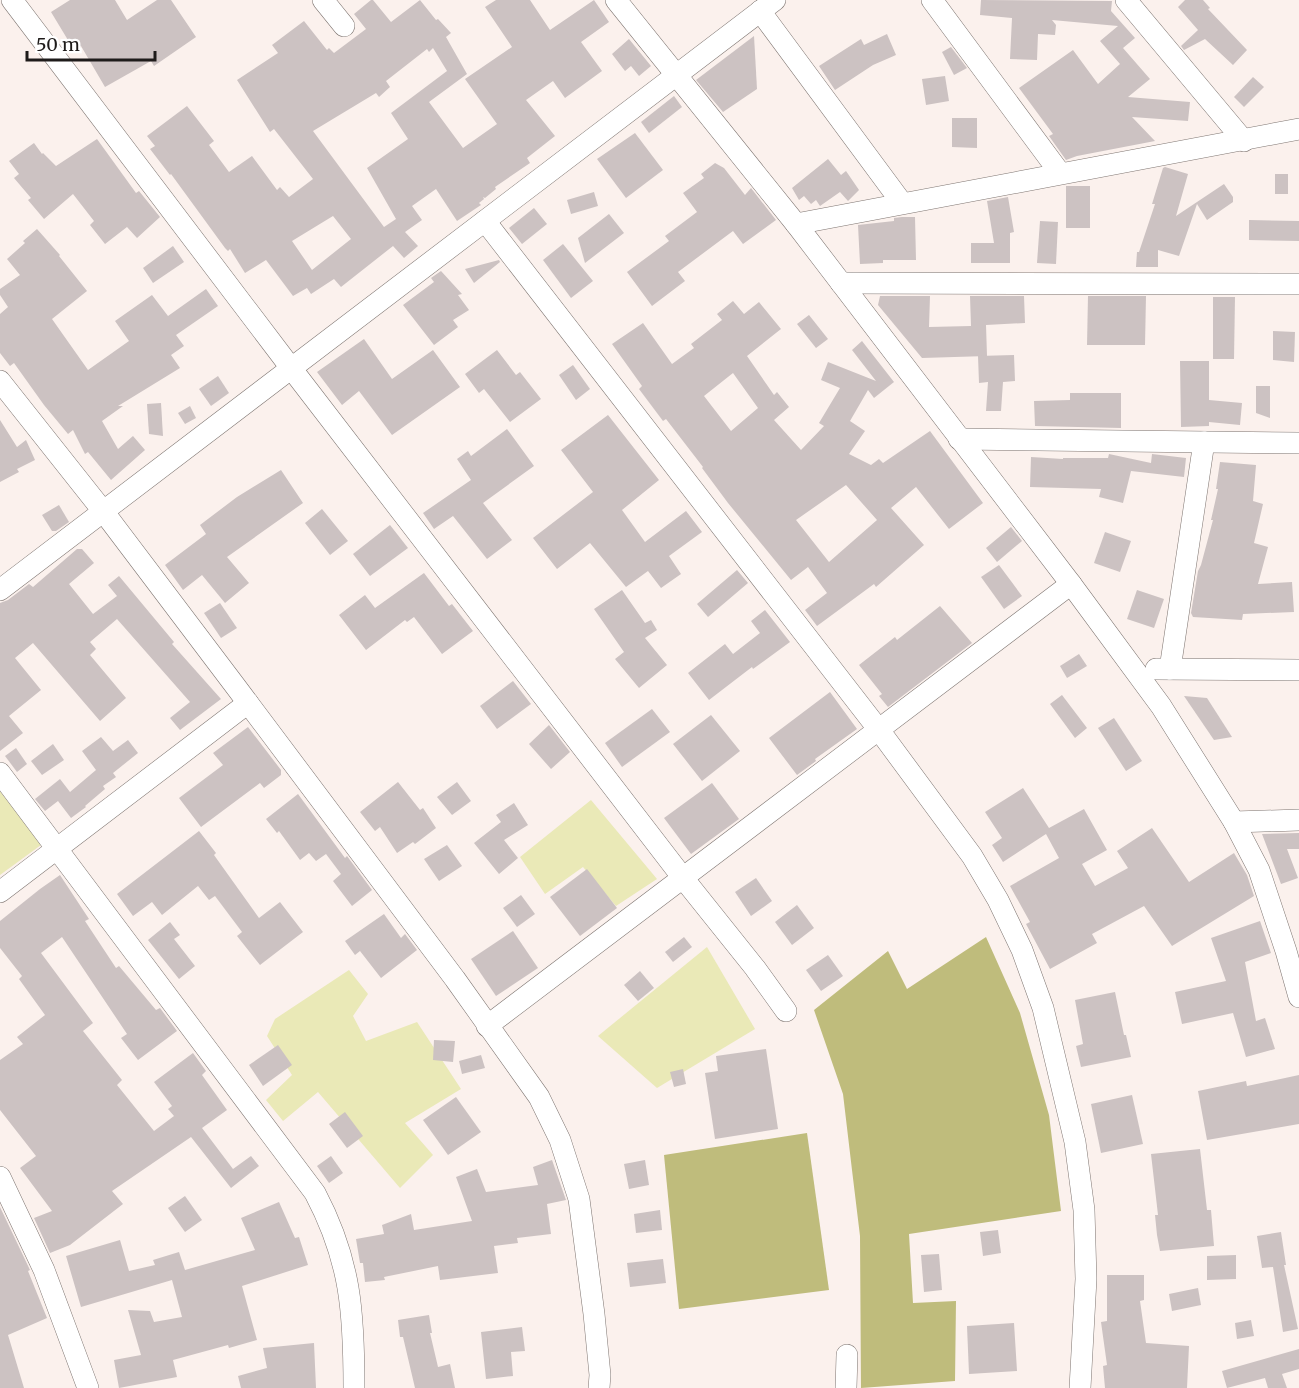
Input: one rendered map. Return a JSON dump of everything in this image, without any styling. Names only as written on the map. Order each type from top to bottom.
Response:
[{"type":"street","points":[[12,0],[291,368],[786,1011]]},
{"type":"street","points":[[323,0],[344,26]]},
{"type":"street","points":[[616,0],[796,224],[1135,669],[1234,822],[1259,870],[1271,901],[1299,998]]},
{"type":"street","points":[[933,0],[1060,173]]},
{"type":"street","points":[[1126,0],[1244,141]]},
{"type":"street","points":[[0,590],[767,6],[902,203]]},
{"type":"street","points":[[796,224],[1299,129]]},
{"type":"street","points":[[485,221],[879,730],[972,856],[998,900],[1022,950],[1042,1008],[1075,1142],[1084,1210],[1086,1279],[1080,1388]]},
{"type":"street","points":[[841,283],[1299,284]]},
{"type":"street","points":[[0,381],[248,703],[449,971],[539,1097],[560,1140],[579,1199],[594,1314],[600,1375],[599,1388]]},
{"type":"street","points":[[959,439],[1299,443]]},
{"type":"street","points":[[1170,669],[1204,442]]},
{"type":"street","points":[[487,1026],[1071,584]]},
{"type":"street","points":[[1135,669],[1299,670]]},
{"type":"street","points":[[0,892],[248,703]]},
{"type":"street","points":[[0,773],[315,1193],[329,1218],[347,1274],[354,1337],[354,1388]]},
{"type":"street","points":[[1234,822],[1299,820]]},
{"type":"street","points":[[0,1177],[44,1270],[88,1388]]},
{"type":"street","points":[[846,1388],[847,1355]]},
{"type":"green space","points":[[0,791],[41,845],[0,875]]},
{"type":"green space","points":[[591,800],[657,879],[616,906],[583,867],[545,894],[520,857]]},
{"type":"green space","points":[[707,947],[755,1029],[657,1088],[598,1036]]},
{"type":"green space","points":[[349,970],[368,994],[353,1016],[366,1041],[417,1022],[461,1089],[405,1123],[433,1155],[400,1188],[318,1092],[283,1121],[266,1100],[292,1075],[267,1036],[275,1019]]},
{"type":"shaded area","points":[[986,937],[1020,1013],[1049,1115],[1061,1211],[909,1234],[913,1303],[956,1301],[955,1381],[861,1388],[860,1236],[843,1094],[814,1010],[888,951],[907,989]]},
{"type":"shaded area","points":[[807,1133],[829,1290],[679,1309],[664,1155]]},
{"type":"building","points":[[70,0],[115,0],[127,20],[157,0],[171,0],[196,37],[154,66],[151,61],[105,87],[81,46],[74,50],[51,12]]},
{"type":"building","points":[[373,0],[391,22],[420,0],[436,20],[438,19],[451,33],[446,37],[467,74],[429,102],[463,148],[497,124],[465,79],[512,47],[485,7],[496,0],[530,0],[550,30],[594,0],[609,22],[581,42],[602,71],[565,98],[553,81],[526,100],[555,136],[527,158],[530,163],[495,187],[496,189],[485,198],[483,197],[484,199],[479,203],[481,205],[457,221],[436,189],[412,206],[422,220],[405,232],[418,246],[404,258],[393,246],[341,287],[334,279],[311,294],[307,288],[293,296],[266,260],[245,273],[230,249],[228,251],[225,248],[150,149],[155,146],[147,136],[187,106],[214,141],[209,145],[229,172],[252,156],[277,190],[280,187],[289,197],[313,179],[274,129],[270,132],[237,80],[278,53],[272,45],[304,21],[327,50],[329,48],[334,53],[366,29],[354,14]],"holes":[[[433,48],[447,71],[391,113],[408,139],[367,168],[396,219],[384,227],[313,131],[376,93],[379,97],[390,87],[386,81],[427,49],[429,52]],[[333,216],[351,239],[312,270],[292,241]]]},
{"type":"building","points":[[981,0],[1112,1],[1111,11],[1135,38],[1123,48],[1150,79],[1128,97],[1190,102],[1188,121],[1132,117],[1155,141],[1066,160],[1049,136],[1053,134],[1019,88],[1073,50],[1098,84],[1120,64],[1100,41],[1118,26],[1052,20],[1056,25],[1055,35],[1038,34],[1037,60],[1010,59],[1012,18],[980,15]]},
{"type":"building","points":[[1185,0],[1203,0],[1210,8],[1208,9],[1247,50],[1233,65],[1205,39],[1184,50],[1181,46],[1198,30],[1178,7]]},
{"type":"building","points":[[887,34],[896,55],[873,65],[835,90],[819,66],[861,39],[864,45]]},
{"type":"building","points":[[754,36],[757,89],[723,112],[696,80]]},
{"type":"building","points":[[629,39],[651,66],[639,76],[631,66],[625,71],[612,54]]},
{"type":"building","points":[[951,47],[967,68],[954,75],[942,52]]},
{"type":"building","points":[[945,76],[949,101],[926,105],[922,79]]},
{"type":"building","points":[[1253,77],[1264,87],[1244,107],[1234,97]]},
{"type":"building","points":[[674,96],[682,107],[649,133],[641,122]]},
{"type":"building","points":[[952,118],[977,118],[977,148],[952,147]]},
{"type":"building","points":[[635,133],[663,170],[626,198],[597,159]]},
{"type":"building","points":[[97,139],[136,193],[139,191],[160,217],[137,238],[127,227],[105,244],[90,225],[94,221],[73,194],[44,219],[28,200],[31,198],[14,178],[19,174],[9,161],[34,143],[42,154],[56,166]]},
{"type":"building","points":[[828,159],[841,175],[846,171],[859,190],[848,201],[840,192],[820,206],[816,200],[811,204],[804,196],[799,200],[792,188]]},
{"type":"building","points":[[715,163],[724,168],[745,195],[751,188],[776,220],[743,244],[733,231],[678,272],[685,281],[652,306],[627,272],[669,241],[665,236],[697,212],[683,193],[704,178],[701,174]]},
{"type":"building","points":[[1165,167],[1188,174],[1176,216],[1224,184],[1233,197],[1233,202],[1207,220],[1197,204],[1179,256],[1158,250],[1158,267],[1136,267],[1137,252],[1139,252],[1155,204],[1152,204]]},
{"type":"building","points":[[1275,174],[1288,174],[1288,194],[1275,194]]},
{"type":"building","points":[[1066,186],[1090,186],[1090,228],[1066,228]]},
{"type":"building","points":[[594,192],[598,206],[571,214],[567,200]]},
{"type":"building","points":[[1008,197],[1014,232],[1010,233],[1010,263],[971,263],[971,243],[994,243],[987,201]]},
{"type":"building","points":[[534,208],[547,224],[522,244],[509,228]]},
{"type":"building","points":[[609,214],[624,233],[585,263],[578,238]]},
{"type":"building","points":[[915,217],[916,260],[883,260],[883,263],[860,264],[858,225],[894,221],[894,218]]},
{"type":"building","points":[[1249,220],[1299,221],[1299,241],[1249,240]]},
{"type":"building","points":[[1040,221],[1058,222],[1056,264],[1037,263]]},
{"type":"building","points":[[37,229],[87,291],[52,319],[88,370],[129,341],[115,321],[152,295],[168,316],[206,289],[218,306],[176,335],[184,346],[171,355],[180,368],[118,406],[123,406],[102,421],[118,449],[133,436],[145,450],[111,480],[88,452],[85,454],[73,430],[68,434],[14,363],[10,366],[0,353],[0,314],[8,307],[0,295],[0,289],[20,275],[7,259]]},
{"type":"building","points":[[563,244],[593,281],[571,298],[543,260]]},
{"type":"building","points":[[173,246],[184,262],[153,283],[143,268]]},
{"type":"building","points":[[499,260],[500,262],[474,283],[465,269]]},
{"type":"building","points":[[441,271],[462,294],[458,295],[469,310],[453,320],[458,327],[434,345],[403,305],[434,282],[431,278]]},
{"type":"building","points":[[880,296],[930,296],[929,327],[971,326],[970,296],[1024,296],[1025,323],[986,325],[987,356],[922,358],[878,305]]},
{"type":"building","points":[[1088,296],[1146,296],[1145,345],[1087,345]]},
{"type":"building","points":[[1213,297],[1235,297],[1234,359],[1213,359]]},
{"type":"building","points":[[733,301],[744,314],[759,302],[781,329],[747,356],[774,395],[777,392],[789,407],[774,420],[801,450],[824,426],[819,423],[840,388],[821,380],[828,362],[876,381],[852,350],[862,341],[894,382],[874,398],[868,390],[850,421],[865,431],[849,454],[871,465],[879,459],[883,463],[930,431],[983,503],[949,529],[916,487],[891,508],[924,545],[876,587],[874,584],[817,626],[805,610],[827,593],[808,567],[791,580],[728,503],[666,419],[663,421],[639,389],[642,386],[612,344],[643,323],[672,364],[694,348],[691,344],[722,320],[717,314]],"holes":[[[733,373],[758,408],[731,431],[704,396]],[[846,485],[877,520],[829,562],[796,520]]]},
{"type":"building","points":[[809,315],[828,339],[816,348],[797,324]]},
{"type":"building","points":[[1273,331],[1295,332],[1294,362],[1273,360]]},
{"type":"building","points":[[364,339],[392,379],[433,350],[460,387],[392,435],[359,391],[342,405],[317,372]]},
{"type":"building","points":[[497,350],[516,375],[520,372],[541,399],[510,422],[484,389],[479,393],[465,374]]},
{"type":"building","points":[[1014,355],[1015,381],[1003,382],[1001,411],[986,411],[988,382],[979,383],[978,356]]},
{"type":"building","points":[[1180,361],[1209,361],[1209,400],[1242,403],[1240,425],[1209,422],[1209,426],[1181,427]]},
{"type":"building","points":[[573,365],[590,389],[576,400],[559,375]]},
{"type":"building","points":[[218,376],[229,393],[211,406],[199,389]]},
{"type":"building","points":[[1256,386],[1270,386],[1270,418],[1256,413]]},
{"type":"building","points":[[1070,393],[1121,393],[1121,428],[1035,426],[1034,401],[1070,400]]},
{"type":"building","points":[[161,403],[163,436],[149,434],[147,404]]},
{"type":"building","points":[[190,406],[196,418],[185,424],[178,413]]},
{"type":"building","points":[[608,415],[659,480],[622,510],[645,542],[686,511],[702,532],[669,556],[681,574],[661,588],[648,571],[626,587],[590,543],[557,569],[533,538],[593,492],[561,450]]},
{"type":"building","points":[[0,420],[17,447],[26,440],[35,460],[17,469],[19,472],[0,482]]},
{"type":"building","points":[[507,429],[534,466],[483,503],[512,540],[487,559],[453,516],[434,529],[423,513],[471,480],[457,459],[468,451],[471,456]]},
{"type":"building","points":[[1109,454],[1151,463],[1152,454],[1186,458],[1184,477],[1131,471],[1123,503],[1099,497],[1101,489],[1030,487],[1031,457],[1108,458]]},
{"type":"building","points":[[1220,462],[1256,465],[1253,501],[1263,504],[1254,543],[1268,547],[1258,584],[1292,582],[1294,612],[1243,614],[1242,620],[1193,617],[1191,613],[1198,571],[1213,520],[1211,520],[1218,489],[1216,489]]},
{"type":"building","points":[[281,470],[303,503],[227,557],[249,583],[225,603],[202,575],[183,590],[165,565],[206,534],[200,525],[237,497]]},
{"type":"building","points":[[59,505],[69,522],[56,531],[52,531],[42,515]]},
{"type":"building","points":[[322,509],[348,541],[330,555],[305,523]]},
{"type":"building","points":[[390,525],[408,548],[370,576],[353,554]]},
{"type":"building","points":[[1011,527],[1022,541],[997,562],[986,548]]},
{"type":"building","points":[[1105,532],[1131,541],[1120,572],[1094,563]]},
{"type":"building","points":[[77,549],[82,549],[94,563],[69,584],[93,614],[117,596],[108,585],[119,576],[174,642],[172,644],[221,699],[180,730],[170,718],[190,702],[117,619],[90,642],[96,649],[90,655],[126,698],[100,721],[33,643],[15,658],[41,690],[9,716],[23,733],[0,751],[0,603],[8,600],[29,584],[33,587]]},
{"type":"building","points":[[999,565],[1022,596],[1004,609],[981,577]]},
{"type":"building","points":[[737,570],[748,583],[708,617],[697,604]]},
{"type":"building","points":[[424,573],[449,606],[452,604],[473,631],[442,654],[414,617],[407,622],[405,620],[366,650],[339,615],[365,595],[375,608]]},
{"type":"building","points":[[622,590],[645,623],[651,620],[657,630],[645,638],[667,665],[639,688],[615,659],[624,652],[594,609]]},
{"type":"building","points":[[1137,590],[1164,599],[1154,628],[1127,619]]},
{"type":"building","points":[[220,603],[237,628],[221,638],[204,613]]},
{"type":"building","points":[[940,606],[972,643],[888,707],[879,696],[882,694],[859,665],[895,637],[897,640]]},
{"type":"building","points":[[765,610],[790,642],[709,700],[688,673],[725,644],[733,654],[760,633],[751,621]]},
{"type":"building","points":[[1079,654],[1087,666],[1067,678],[1060,666]]},
{"type":"building","points":[[513,681],[531,704],[497,729],[480,706]]},
{"type":"building","points":[[830,692],[857,729],[797,775],[769,738]]},
{"type":"building","points":[[1062,695],[1087,728],[1075,738],[1050,704]]},
{"type":"building","points":[[1184,696],[1207,698],[1232,737],[1214,740]]},
{"type":"building","points":[[652,709],[670,732],[622,767],[605,743]]},
{"type":"building","points":[[711,715],[740,751],[702,781],[673,744]]},
{"type":"building","points":[[1114,718],[1142,761],[1126,771],[1098,728]]},
{"type":"building","points":[[549,725],[570,752],[551,769],[529,744]]},
{"type":"building","points":[[248,727],[281,770],[281,775],[264,788],[260,783],[201,827],[179,798],[223,765],[213,753]]},
{"type":"building","points":[[101,737],[113,751],[128,740],[138,753],[113,773],[116,777],[103,786],[105,789],[71,818],[58,801],[45,811],[35,799],[60,779],[70,792],[96,770],[82,751]]},
{"type":"building","points":[[53,744],[64,760],[42,775],[31,761]]},
{"type":"building","points":[[16,748],[27,764],[17,772],[5,756]]},
{"type":"building","points":[[398,782],[420,810],[423,808],[436,828],[415,844],[413,842],[397,853],[380,827],[375,831],[360,812]]},
{"type":"building","points":[[457,782],[471,801],[452,815],[437,797]]},
{"type":"building","points":[[712,783],[739,819],[691,854],[664,818]]},
{"type":"building","points":[[1023,788],[1049,828],[1084,809],[1107,850],[1082,864],[1095,886],[1128,868],[1117,851],[1152,828],[1189,882],[1234,853],[1247,875],[1254,896],[1172,946],[1144,906],[1092,934],[1097,943],[1050,969],[1026,924],[1030,922],[1010,886],[1059,858],[1046,834],[1003,862],[992,845],[1002,838],[985,812]]},
{"type":"building","points":[[298,794],[345,858],[347,856],[372,890],[352,906],[333,881],[341,874],[326,854],[316,861],[309,853],[300,860],[279,831],[277,833],[266,819]]},
{"type":"building","points":[[514,803],[528,825],[504,840],[518,858],[499,874],[474,843],[501,822],[496,815]]},
{"type":"building","points":[[199,831],[259,918],[280,902],[303,932],[260,965],[237,936],[242,932],[215,896],[209,900],[198,886],[162,915],[152,902],[133,916],[117,894]]},
{"type":"building","points":[[1299,833],[1299,849],[1287,849],[1298,878],[1281,884],[1262,834]]},
{"type":"building","points":[[447,845],[462,866],[439,881],[424,859]]},
{"type":"building","points":[[587,869],[617,908],[580,936],[550,897]]},
{"type":"building","points":[[60,875],[89,919],[85,921],[116,968],[119,966],[156,1010],[160,1008],[177,1031],[138,1060],[121,1038],[127,1034],[62,937],[41,953],[93,1023],[83,1031],[122,1080],[117,1085],[154,1131],[174,1116],[168,1109],[172,1106],[154,1082],[193,1053],[206,1071],[202,1075],[227,1110],[202,1128],[233,1169],[251,1156],[259,1166],[231,1188],[191,1137],[112,1191],[123,1204],[70,1245],[50,1253],[34,1218],[52,1211],[20,1168],[36,1156],[0,1110],[0,1060],[23,1044],[17,1037],[45,1015],[19,979],[22,976],[0,948],[0,921]]},
{"type":"building","points":[[756,878],[772,901],[751,916],[735,892]]},
{"type":"building","points":[[521,895],[535,914],[517,927],[503,908]]},
{"type":"building","points":[[797,905],[814,928],[792,945],[775,922]]},
{"type":"building","points":[[384,914],[401,938],[405,934],[417,950],[381,978],[360,951],[355,955],[345,941]]},
{"type":"building","points":[[1260,921],[1271,953],[1245,962],[1256,1021],[1265,1018],[1275,1049],[1246,1057],[1233,1013],[1182,1024],[1175,992],[1226,981],[1211,938]]},
{"type":"building","points":[[170,922],[180,935],[174,939],[195,966],[179,979],[148,940]]},
{"type":"building","points":[[513,931],[538,968],[496,996],[471,959]]},
{"type":"building","points":[[684,937],[692,947],[673,962],[665,952]]},
{"type":"building","points":[[828,955],[843,976],[821,991],[806,970]]},
{"type":"building","points":[[640,971],[654,988],[638,1001],[624,985]]},
{"type":"building","points":[[1115,992],[1131,1057],[1081,1067],[1076,1046],[1083,1044],[1075,1000]]},
{"type":"building","points":[[434,1040],[455,1041],[453,1062],[433,1060]]},
{"type":"building","points":[[278,1045],[292,1065],[263,1086],[249,1065]]},
{"type":"building","points":[[766,1049],[778,1129],[715,1139],[705,1073],[718,1071],[716,1056]]},
{"type":"building","points":[[481,1055],[485,1068],[462,1074],[459,1061]]},
{"type":"building","points":[[683,1069],[686,1084],[674,1087],[670,1072]]},
{"type":"building","points":[[1299,1075],[1299,1124],[1207,1140],[1198,1091],[1246,1081],[1247,1086]]},
{"type":"building","points":[[1132,1095],[1143,1144],[1101,1153],[1091,1104]]},
{"type":"building","points":[[456,1097],[481,1132],[448,1155],[423,1120]]},
{"type":"building","points":[[345,1112],[363,1136],[347,1148],[329,1124]]},
{"type":"building","points":[[1200,1149],[1207,1210],[1211,1210],[1214,1246],[1160,1251],[1151,1154]]},
{"type":"building","points":[[331,1156],[343,1173],[329,1183],[317,1166]]},
{"type":"building","points":[[552,1160],[566,1200],[547,1204],[551,1234],[517,1238],[518,1243],[494,1246],[498,1273],[440,1280],[438,1266],[384,1277],[385,1280],[365,1282],[363,1263],[360,1263],[356,1239],[384,1234],[382,1225],[411,1214],[414,1230],[472,1221],[456,1177],[477,1169],[486,1192],[538,1185],[533,1167]]},
{"type":"building","points":[[645,1160],[649,1185],[629,1189],[624,1164]]},
{"type":"building","points":[[185,1196],[202,1220],[185,1232],[168,1208]]},
{"type":"building","points":[[279,1202],[295,1238],[299,1237],[308,1265],[242,1286],[257,1340],[229,1348],[228,1345],[173,1360],[177,1377],[119,1388],[114,1360],[141,1355],[128,1310],[150,1311],[154,1322],[182,1317],[172,1280],[81,1307],[66,1256],[120,1240],[129,1271],[155,1265],[153,1260],[179,1252],[185,1270],[255,1250],[241,1218]]},
{"type":"building","points":[[0,1207],[30,1270],[28,1271],[47,1318],[8,1335],[24,1388],[0,1388]]},
{"type":"building","points":[[660,1210],[662,1230],[636,1233],[634,1214]]},
{"type":"building","points":[[998,1230],[1001,1253],[983,1256],[980,1232]]},
{"type":"building","points":[[1281,1232],[1286,1265],[1284,1265],[1298,1329],[1283,1332],[1273,1267],[1262,1268],[1257,1236]]},
{"type":"building","points":[[939,1254],[942,1290],[924,1292],[921,1255]]},
{"type":"building","points":[[1236,1255],[1236,1279],[1207,1280],[1207,1256]]},
{"type":"building","points":[[663,1259],[666,1283],[630,1287],[627,1263]]},
{"type":"building","points":[[1107,1275],[1144,1275],[1144,1300],[1140,1301],[1146,1343],[1189,1346],[1187,1388],[1105,1388],[1103,1366],[1107,1365],[1101,1322],[1107,1321]]},
{"type":"building","points":[[1198,1288],[1201,1305],[1172,1311],[1169,1294]]},
{"type":"building","points":[[429,1315],[432,1333],[430,1333],[438,1367],[450,1364],[455,1388],[415,1388],[403,1337],[400,1337],[398,1320]]},
{"type":"building","points":[[1251,1320],[1254,1336],[1237,1339],[1235,1323]]},
{"type":"building","points":[[1014,1323],[1017,1371],[969,1374],[967,1326]]},
{"type":"building","points":[[522,1327],[525,1351],[511,1352],[513,1376],[486,1379],[481,1332]]},
{"type":"building","points":[[314,1343],[316,1388],[241,1388],[238,1376],[267,1368],[263,1348]]},
{"type":"building","points":[[1299,1349],[1299,1369],[1282,1374],[1287,1388],[1268,1388],[1265,1378],[1227,1388],[1222,1371]]}]
